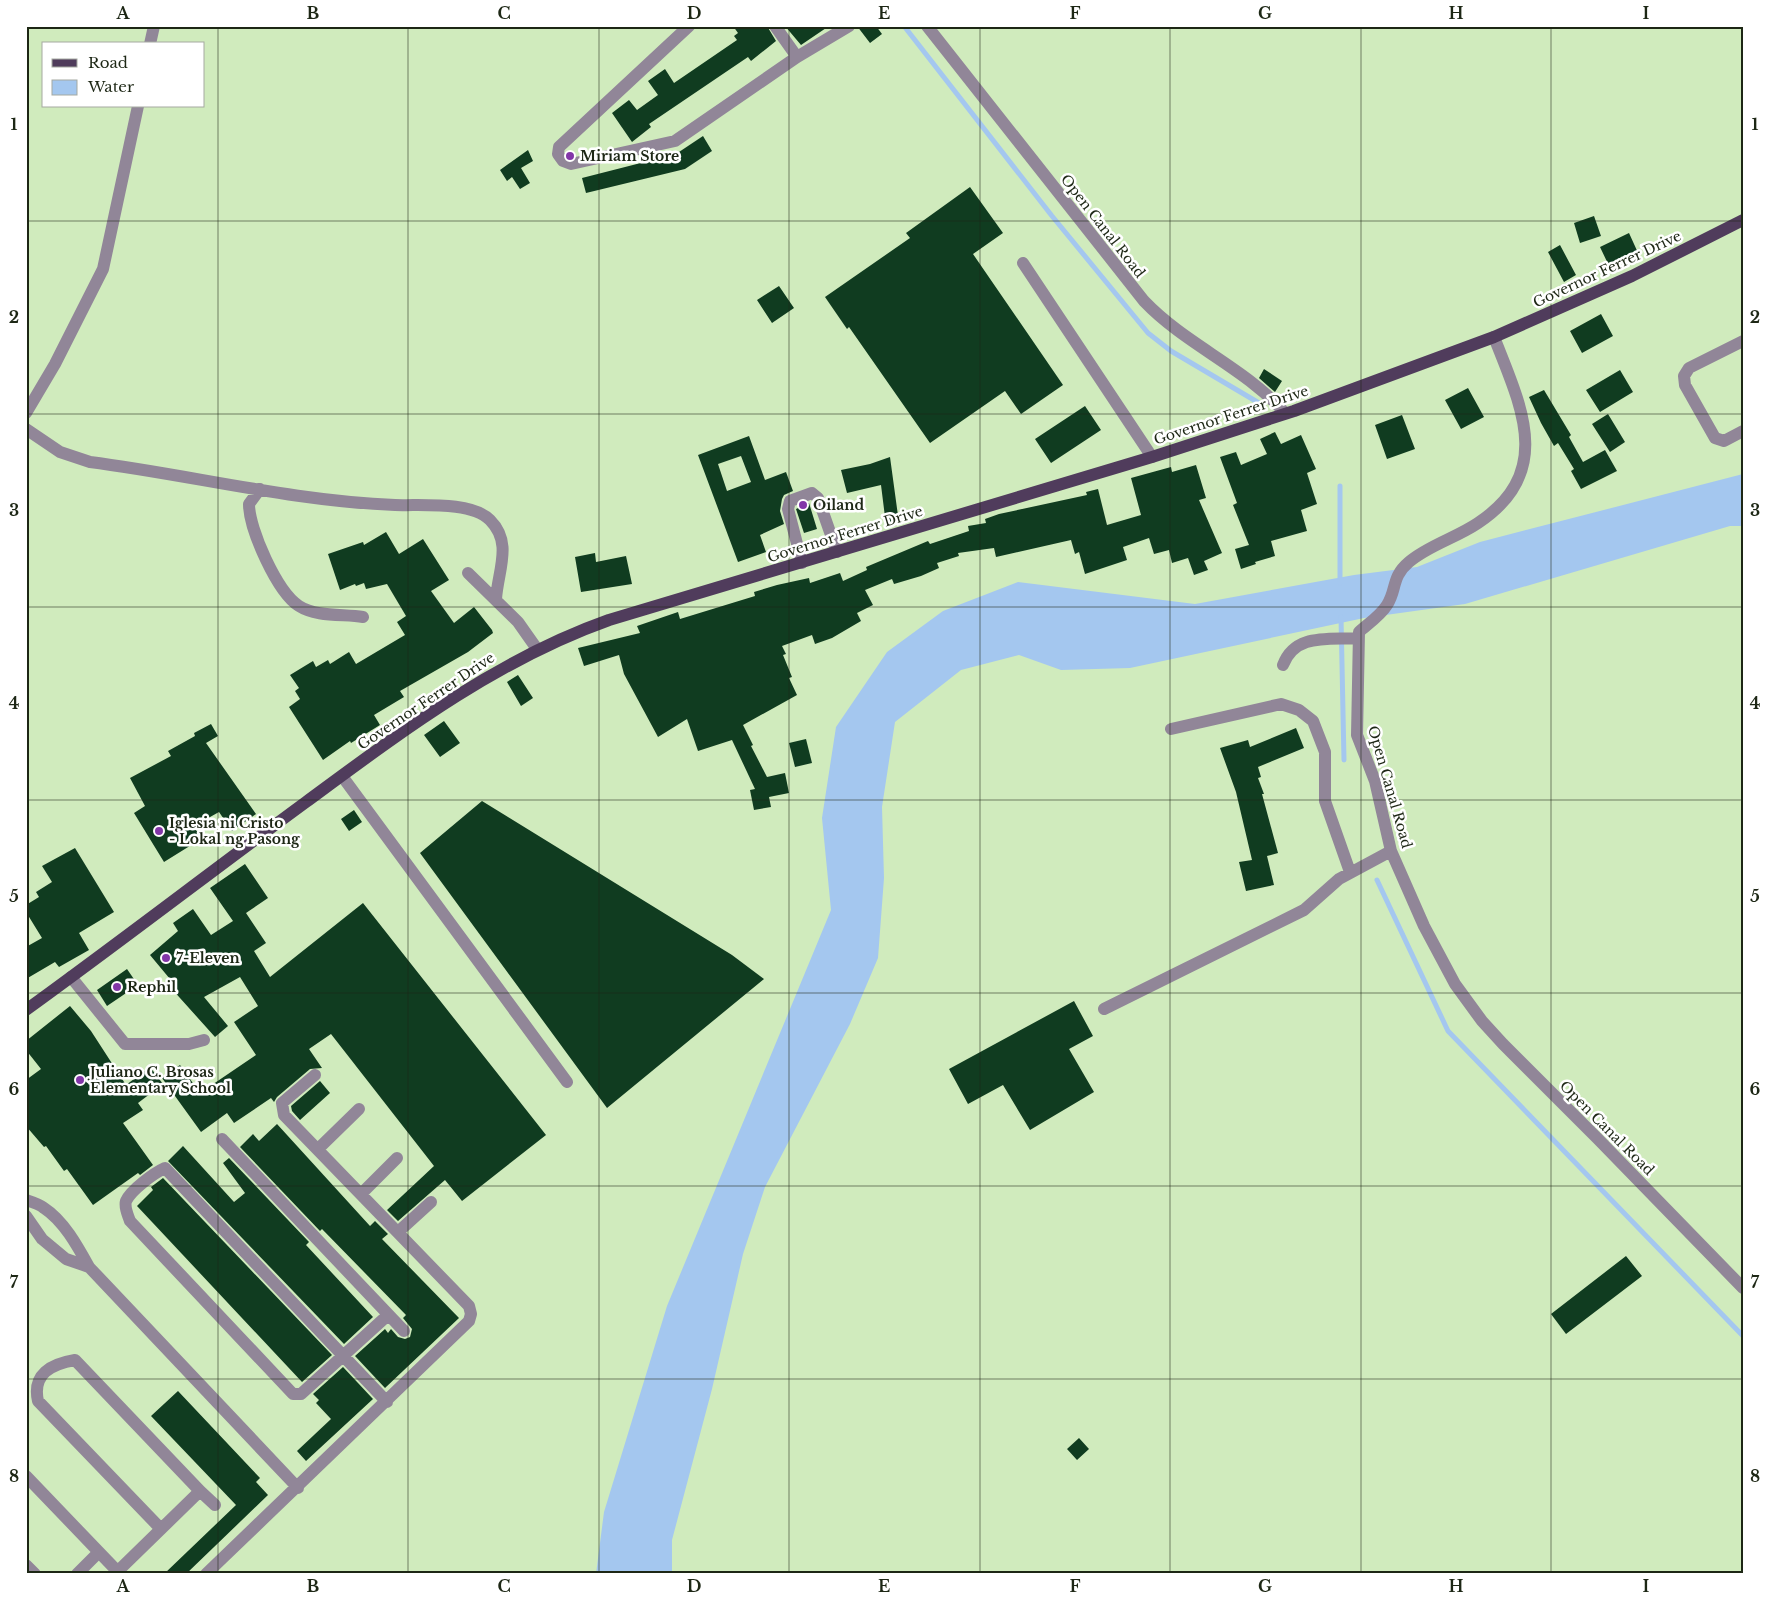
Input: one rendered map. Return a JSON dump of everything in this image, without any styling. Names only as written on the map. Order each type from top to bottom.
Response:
[{"type":"main road","name":"Governor Ferrer Drive","points":[[26,1010],[342,776],[449,700],[483,678],[537,649],[609,620],[1152,457],[1494,338],[1632,276],[1743,220]]},
{"type":"street","points":[[150,42],[154,26]]},
{"type":"street","points":[[689,26],[559,147],[558,154],[563,161],[571,164],[675,142],[797,57],[849,26]]},
{"type":"street","points":[[775,26],[797,57]]},
{"type":"street","name":"Open Canal Road","points":[[927,26],[1144,301],[1174,329],[1262,389],[1284,412]]},
{"type":"street","points":[[26,413],[55,364],[103,269],[138,108]]},
{"type":"street","points":[[1023,263],[1152,457]]},
{"type":"street","points":[[1283,665],[1288,653],[1296,644],[1309,641],[1358,638],[1360,632],[1385,608],[1396,579],[1404,566],[1417,556],[1467,530],[1488,516],[1509,495],[1523,468],[1526,456],[1526,428],[1511,380],[1494,338]]},
{"type":"street","points":[[1743,341],[1689,368],[1684,376],[1685,385],[1715,438],[1724,441],[1743,431]]},
{"type":"street","points":[[26,429],[60,452],[90,462],[340,503],[433,506],[476,511],[490,520],[503,540],[496,599]]},
{"type":"street","points":[[260,489],[249,504],[251,522],[266,556],[288,597],[299,606],[315,613],[363,617]]},
{"type":"street","points":[[802,563],[788,509],[790,501],[812,494],[818,498],[837,552]]},
{"type":"street","points":[[468,573],[524,628],[537,649]]},
{"type":"street","name":"Open Canal Road","points":[[1358,638],[1358,735],[1375,781],[1391,851],[1443,963],[1477,1016],[1743,1288]]},
{"type":"street","points":[[1171,729],[1281,704],[1299,710],[1306,715],[1312,721],[1325,752],[1325,800],[1350,872]]},
{"type":"street","points":[[342,776],[567,1082]]},
{"type":"street","points":[[1104,1009],[1304,910],[1339,879],[1391,851]]},
{"type":"street","points":[[71,977],[125,1044],[189,1044],[204,1040]]},
{"type":"street","points":[[206,1574],[387,1402],[469,1321],[472,1314],[469,1306],[281,1109],[282,1103],[315,1075]]},
{"type":"street","points":[[318,1149],[359,1109]]},
{"type":"street","points":[[222,1138],[404,1331]]},
{"type":"street","points":[[362,1193],[397,1158]]},
{"type":"street","points":[[387,1402],[344,1357],[165,1168],[153,1173],[126,1201],[126,1210],[130,1220],[293,1394],[301,1394],[344,1357],[388,1314]]},
{"type":"street","points":[[26,1200],[44,1208],[59,1223],[89,1267],[298,1488]]},
{"type":"street","points":[[398,1232],[431,1202]]},
{"type":"street","points":[[26,1216],[42,1239],[66,1259],[89,1267]]},
{"type":"street","points":[[161,1530],[38,1401],[35,1388],[40,1377],[58,1363],[75,1360],[215,1505]]},
{"type":"street","points":[[26,1476],[119,1572],[200,1491]]},
{"type":"street","points":[[78,1574],[99,1552]]},
{"type":"street","points":[[26,1565],[35,1574]]},
{"type":"water","points":[[1743,474],[1743,526],[1730,526],[1465,604],[1364,618],[1130,668],[1061,670],[1019,655],[961,670],[895,722],[882,807],[884,878],[878,958],[850,1024],[765,1187],[743,1254],[712,1389],[672,1540],[672,1574],[596,1574],[604,1512],[667,1306],[831,910],[822,818],[836,727],[887,652],[943,611],[1018,582],[1195,604],[1354,575],[1417,567],[1480,542]]},
{"type":"building","points":[[733,26],[767,26],[776,41],[751,61],[748,57],[649,124],[651,127],[632,142],[612,113],[629,100],[637,110],[658,95],[648,81],[665,69],[674,83],[737,40],[734,36],[738,33]]},
{"type":"building","points":[[785,26],[829,26],[801,45]]},
{"type":"building","points":[[857,26],[876,26],[882,34],[870,43]]},
{"type":"building","points":[[703,136],[712,151],[685,169],[586,193],[582,178],[676,154]]},
{"type":"building","points":[[528,150],[533,161],[521,168],[530,183],[520,189],[512,177],[507,181],[500,170]]},
{"type":"building","points":[[970,187],[1003,233],[973,254],[1063,385],[1021,414],[1005,391],[930,443],[849,327],[847,329],[825,297],[910,238],[906,233]]},
{"type":"building","points":[[1594,216],[1601,236],[1580,243],[1574,223]]},
{"type":"building","points":[[1629,233],[1639,255],[1610,268],[1600,247]]},
{"type":"building","points":[[1560,245],[1576,275],[1564,282],[1548,252]]},
{"type":"building","points":[[779,286],[794,308],[772,323],[757,300]]},
{"type":"building","points":[[1601,314],[1613,336],[1582,353],[1570,331]]},
{"type":"building","points":[[1264,369],[1282,381],[1275,392],[1259,378]]},
{"type":"building","points":[[1620,370],[1633,392],[1600,412],[1586,390]]},
{"type":"building","points":[[1468,388],[1484,417],[1461,429],[1445,400]]},
{"type":"building","points":[[1544,390],[1571,435],[1569,437],[1583,462],[1605,450],[1617,471],[1581,489],[1571,471],[1574,469],[1558,443],[1554,446],[1529,397]]},
{"type":"building","points":[[1085,406],[1101,430],[1051,463],[1035,439]]},
{"type":"building","points":[[1608,414],[1625,442],[1610,452],[1592,424]]},
{"type":"building","points":[[1402,415],[1415,449],[1387,459],[1375,425]]},
{"type":"building","points":[[1275,432],[1281,444],[1301,435],[1316,469],[1307,473],[1317,504],[1301,510],[1307,531],[1271,541],[1275,556],[1255,562],[1256,564],[1241,569],[1235,549],[1249,545],[1233,505],[1237,503],[1220,457],[1236,452],[1241,465],[1267,454],[1260,439]]},
{"type":"building","points":[[749,436],[765,480],[786,472],[793,491],[784,495],[782,499],[780,511],[784,524],[760,535],[766,552],[738,562],[698,455]],"holes":[[[741,456],[751,482],[727,491],[718,464]]]},
{"type":"building","points":[[890,457],[899,523],[886,525],[881,485],[847,493],[841,470],[870,464]]},
{"type":"building","points":[[1196,465],[1206,498],[1199,500],[1222,553],[1204,561],[1208,570],[1194,575],[1188,558],[1172,563],[1169,550],[1154,554],[1149,538],[1123,547],[1127,560],[1085,574],[1079,552],[1075,554],[1071,540],[996,557],[994,548],[958,553],[959,556],[937,563],[939,568],[921,576],[894,584],[892,579],[865,590],[873,605],[857,613],[861,621],[832,638],[815,644],[812,635],[782,646],[786,654],[783,655],[792,677],[789,678],[797,695],[743,725],[753,745],[751,746],[767,777],[785,773],[789,793],[769,797],[771,807],[754,810],[750,790],[755,789],[732,740],[698,751],[687,719],[658,737],[624,674],[619,655],[584,666],[578,648],[640,633],[637,626],[678,612],[680,619],[755,596],[754,592],[777,585],[809,578],[810,583],[840,573],[843,581],[867,570],[866,567],[928,541],[930,544],[969,531],[968,526],[986,523],[985,519],[999,514],[1087,495],[1086,492],[1098,489],[1107,525],[1141,515],[1131,478],[1171,467],[1172,472]]},
{"type":"building","points":[[809,503],[817,529],[804,533],[796,509]]},
{"type":"building","points":[[386,532],[399,554],[423,539],[449,580],[431,591],[454,623],[474,607],[493,633],[468,652],[400,691],[404,697],[374,715],[380,725],[351,743],[350,741],[323,760],[289,707],[300,699],[295,691],[299,688],[290,675],[313,661],[316,667],[328,660],[330,664],[349,652],[356,664],[405,635],[397,622],[406,616],[387,584],[366,589],[364,583],[356,586],[355,584],[340,590],[328,554],[363,542],[364,545]]},
{"type":"building","points":[[595,553],[596,562],[626,556],[632,584],[581,592],[575,557]]},
{"type":"building","points":[[518,675],[533,698],[521,706],[507,682]]},
{"type":"building","points":[[444,721],[460,743],[440,757],[424,735]]},
{"type":"building","points":[[211,724],[218,736],[206,743],[256,814],[232,831],[219,812],[194,826],[201,839],[164,862],[134,813],[145,806],[130,778],[171,756],[168,751],[195,736],[194,733]]},
{"type":"building","points":[[1296,728],[1304,748],[1258,767],[1261,777],[1258,778],[1264,794],[1262,794],[1278,853],[1267,856],[1274,885],[1246,891],[1239,862],[1252,860],[1236,792],[1220,748],[1248,740],[1250,747]]},
{"type":"building","points":[[806,739],[812,763],[795,767],[789,743]]},
{"type":"building","points":[[482,801],[732,955],[764,979],[607,1108],[420,853]]},
{"type":"building","points":[[354,810],[362,822],[349,831],[341,819]]},
{"type":"building","points":[[75,848],[114,912],[79,933],[89,950],[59,967],[55,962],[26,979],[26,947],[42,938],[26,912],[26,905],[39,897],[36,892],[52,882],[42,866]]},
{"type":"building","points":[[245,864],[268,898],[246,913],[266,943],[254,951],[270,977],[363,903],[546,1135],[462,1201],[445,1180],[398,1221],[387,1210],[434,1166],[331,1034],[309,1049],[322,1068],[310,1069],[277,1097],[274,1102],[271,1098],[234,1123],[227,1113],[201,1132],[162,1078],[180,1065],[200,1093],[256,1055],[234,1022],[258,1006],[240,977],[204,997],[228,1026],[215,1037],[171,988],[175,985],[150,955],[178,931],[173,923],[193,909],[211,935],[233,921],[210,888]]},
{"type":"building","name":"Rephil","points":[[127,969],[138,985],[107,1006],[97,990]]},
{"type":"building","points":[[1074,1001],[1093,1036],[1069,1049],[1094,1092],[1030,1130],[1003,1085],[968,1104],[949,1069]]},
{"type":"building","name":"Juliano C. Brosas Elementary School","points":[[70,1006],[91,1031],[126,1085],[150,1067],[163,1084],[138,1103],[143,1110],[123,1123],[153,1165],[140,1175],[138,1173],[93,1205],[67,1169],[64,1171],[46,1146],[44,1147],[26,1126],[26,1080],[41,1069],[26,1050],[26,1041]]},
{"type":"building","points":[[320,1081],[330,1093],[300,1120],[292,1111],[291,1106]]},
{"type":"building","points":[[277,1124],[370,1226],[375,1221],[388,1234],[382,1239],[459,1318],[385,1388],[355,1356],[385,1329],[388,1333],[391,1329],[398,1337],[405,1339],[410,1337],[412,1329],[403,1318],[406,1315],[322,1229],[320,1231],[240,1147],[253,1134],[259,1141]]},
{"type":"building","points":[[183,1146],[234,1202],[245,1193],[223,1163],[229,1158],[309,1242],[306,1245],[373,1317],[344,1344],[168,1161]]},
{"type":"building","points":[[163,1178],[332,1355],[302,1382],[137,1206],[153,1190],[151,1187]]},
{"type":"building","points":[[1626,1256],[1642,1276],[1566,1334],[1551,1314]]},
{"type":"building","points":[[343,1367],[373,1399],[306,1461],[297,1451],[331,1419],[316,1403],[319,1400],[313,1394]]},
{"type":"building","points":[[178,1391],[260,1478],[256,1482],[268,1495],[186,1574],[164,1574],[236,1505],[151,1416]]},
{"type":"building","points":[[1079,1438],[1089,1449],[1077,1460],[1067,1449]]},
{"type":"waterway","points":[[904,26],[1052,216],[1148,333],[1171,351],[1259,403]]},
{"type":"waterway","points":[[1340,486],[1340,583]]},
{"type":"waterway","points":[[1341,617],[1344,760]]},
{"type":"waterway","points":[[1377,880],[1448,1031],[1743,1336]]},
{"type":"place","name":"Miriam Store","points":[[570,156]]},
{"type":"place","name":"Oiland","points":[[803,505]]},
{"type":"place","name":"Iglesia ni Cristo - Lokal ng Pasong","points":[[159,831]]},
{"type":"place","name":"7-Eleven","points":[[166,958]]},
{"type":"place","name":"Rephil","points":[[117,987]]},
{"type":"place","name":"Juliano C. Brosas Elementary School","points":[[80,1080]]}]
